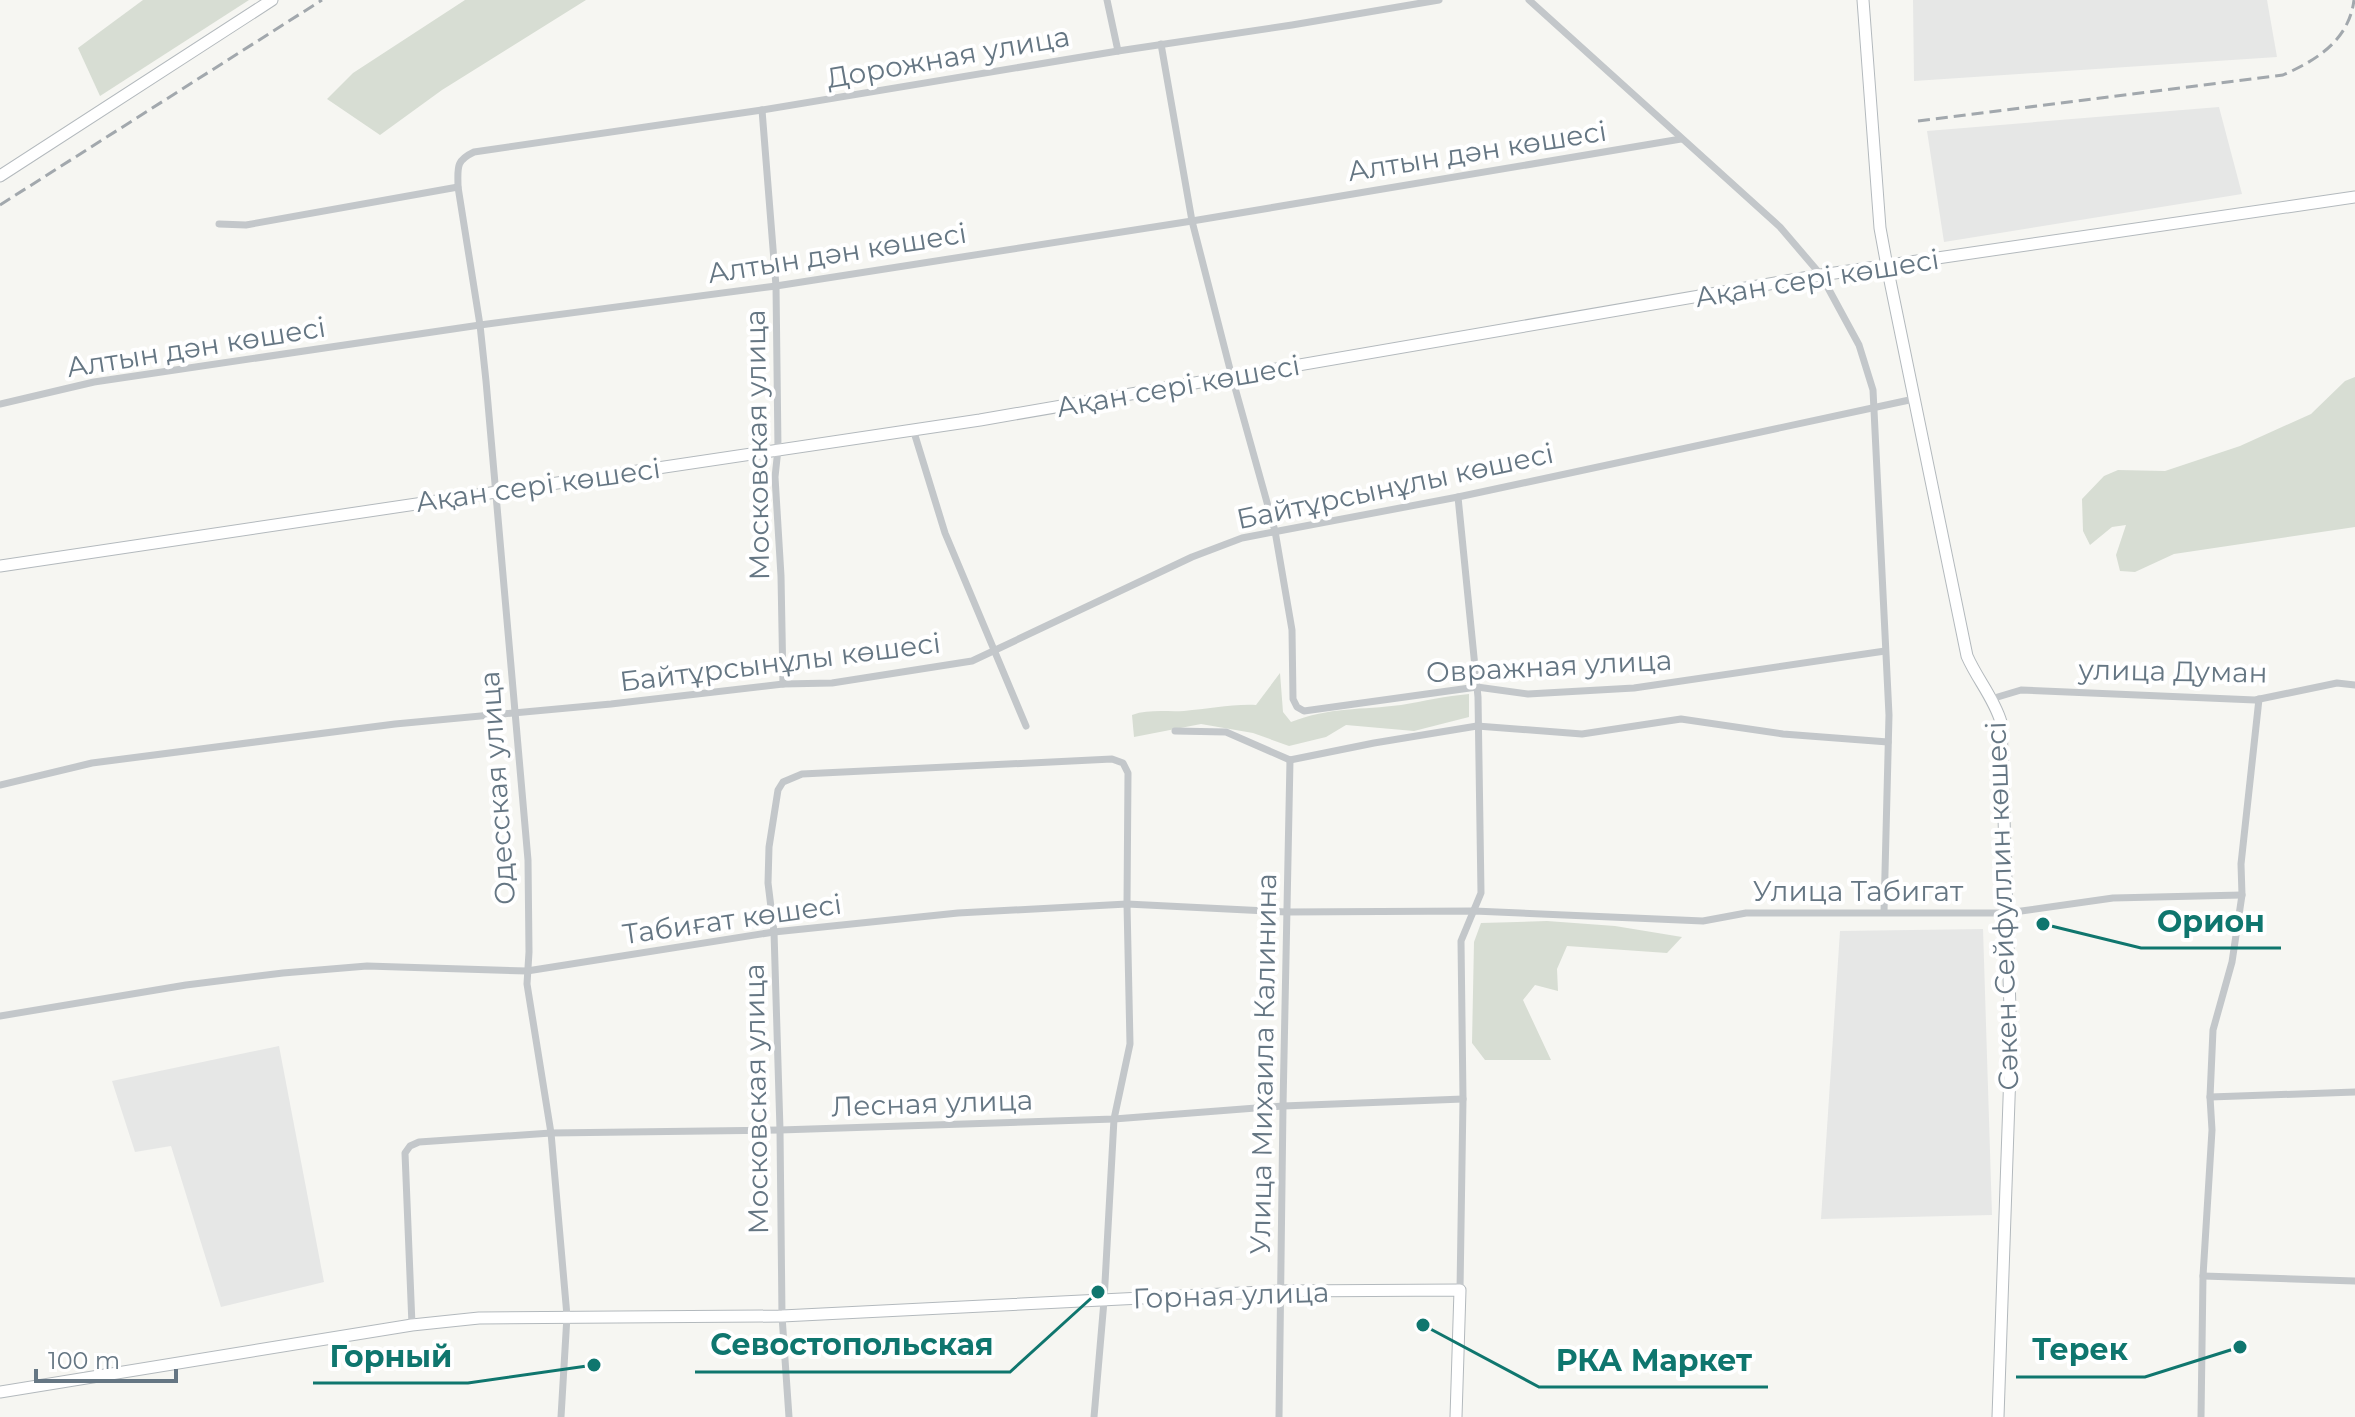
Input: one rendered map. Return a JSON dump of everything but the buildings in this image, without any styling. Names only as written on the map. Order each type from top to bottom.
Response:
[{"type":"street","points":[[0,176],[272,0]]},
{"type":"street","points":[[1107,0],[1118,51]]},
{"type":"street","name":"Дорожная улица","points":[[464,157],[474,152],[762,110],[1439,0]]},
{"type":"street","points":[[1529,0],[1780,227],[1821,275],[1859,345],[1873,390],[1885,651],[1888,742],[1884,912]]},
{"type":"street","name":"Сәкен Сейфуллин көшесі","points":[[1863,0],[1880,228],[1887,266],[1967,656],[2001,722],[2011,1042],[1998,1417]]},
{"type":"street","points":[[1161,44],[1192,221],[1275,531]]},
{"type":"street","name":"Московская улица","points":[[762,110],[776,286],[778,449],[775,477],[783,684]]},
{"type":"street","name":"Алтын дән көшесі","points":[[0,404],[94,382],[480,325],[776,286],[1192,221],[1681,139]]},
{"type":"street","name":"Одесская улица","points":[[464,157],[458,165],[458,187],[480,325],[528,860],[527,971],[551,1133],[567,1316],[561,1417]]},
{"type":"street","points":[[219,224],[246,225],[458,187]]},
{"type":"street","name":"Ақан сері көшесі","points":[[0,566],[913,429],[1821,275],[2355,197]]},
{"type":"street","name":"Байтұрсынұлы көшесі","points":[[0,785],[92,763],[395,724],[783,684],[832,683],[972,661],[1192,557],[1242,538],[1458,497],[1914,399]]},
{"type":"street","points":[[913,429],[945,533],[1026,726]]},
{"type":"street","points":[[1456,1417],[1463,1099],[1461,941],[1481,893],[1477,687],[1458,497]]},
{"type":"street","name":"Овражная улица","points":[[1275,531],[1292,630],[1293,699],[1297,707],[1304,711],[1477,687],[1528,694],[1634,688],[1885,651]]},
{"type":"street","name":"улица Думан","points":[[1991,699],[2021,690],[2259,699],[2337,683],[2355,685]]},
{"type":"street","points":[[2201,1417],[2213,1030],[2232,962],[2242,895],[2241,864],[2259,699]]},
{"type":"street","name":"Овражная улица","points":[[1290,760],[1477,726],[1582,734],[1681,719],[1783,734],[1888,742]]},
{"type":"street","points":[[1175,731],[1226,732],[1290,760]]},
{"type":"street","name":"Московская улица","points":[[789,1417],[782,1316],[774,932],[768,883],[769,847],[778,790],[783,782],[802,774],[1112,759],[1123,763],[1128,773],[1127,904]]},
{"type":"street","name":"Улица Михаила Калинина","points":[[1279,1417],[1290,760]]},
{"type":"street","name":"Улица Табигат","points":[[1474,911],[1703,921],[1746,913],[2007,913],[2113,898],[2242,895]]},
{"type":"street","points":[[1094,1417],[1114,1119],[1130,1044],[1127,904]]},
{"type":"street","name":"Табиғат көшесі","points":[[0,1016],[186,985],[283,973],[367,966],[527,971],[774,932],[958,913],[1127,904],[1287,912],[1474,911]]},
{"type":"street","points":[[2210,1097],[2355,1092]]},
{"type":"street","name":"Лесная улица","points":[[412,1325],[405,1153],[410,1146],[419,1142],[551,1133],[780,1130],[1114,1119],[1283,1106],[1463,1099]]},
{"type":"street","points":[[2203,1276],[2355,1281]]},
{"type":"street","name":"Горная улица","points":[[0,1392],[412,1325],[479,1318],[782,1316],[1281,1291],[1460,1290]]},
{"type":"shaded area","points":[[143,0],[249,0],[100,96],[78,48]]},
{"type":"shaded area","points":[[465,0],[586,0],[442,90],[380,135],[327,99],[353,73]]},
{"type":"shaded area","points":[[1913,0],[2267,0],[2277,57],[1914,81]]},
{"type":"shaded area","points":[[2219,107],[2242,194],[1944,242],[1927,131]]},
{"type":"shaded area","points":[[2355,377],[2355,527],[2174,554],[2135,572],[2120,571],[2116,555],[2126,525],[2112,527],[2090,545],[2083,531],[2082,499],[2104,476],[2118,470],[2165,471],[2240,446],[2311,414],[2345,381]]},
{"type":"shaded area","points":[[1280,673],[1283,712],[1291,722],[1332,711],[1401,705],[1469,694],[1469,717],[1414,731],[1346,725],[1326,737],[1289,746],[1253,733],[1201,724],[1134,737],[1132,715],[1151,711],[1256,705]]},
{"type":"shaded area","points":[[1547,921],[1615,926],[1682,937],[1667,953],[1567,946],[1557,969],[1558,991],[1535,985],[1523,1000],[1551,1060],[1485,1060],[1472,1043],[1474,942],[1481,923]]},
{"type":"shaded area","points":[[1983,929],[1992,1215],[1821,1219],[1840,931]]},
{"type":"shaded area","points":[[279,1046],[324,1282],[221,1307],[171,1146],[135,1152],[112,1081]]},
{"type":"railway","points":[[0,205],[322,0]]},
{"type":"railway","points":[[1918,121],[2283,75],[2308,63],[2329,47],[2346,26],[2354,0]]},
{"type":"place","name":"Орион","points":[[2043,924]]},
{"type":"place","name":"Севостопольская","points":[[1098,1292]]},
{"type":"place","name":"РКА Маркет","points":[[1423,1325]]},
{"type":"place","name":"Терек","points":[[2240,1347]]},
{"type":"place","name":"Горный","points":[[594,1365]]}]
